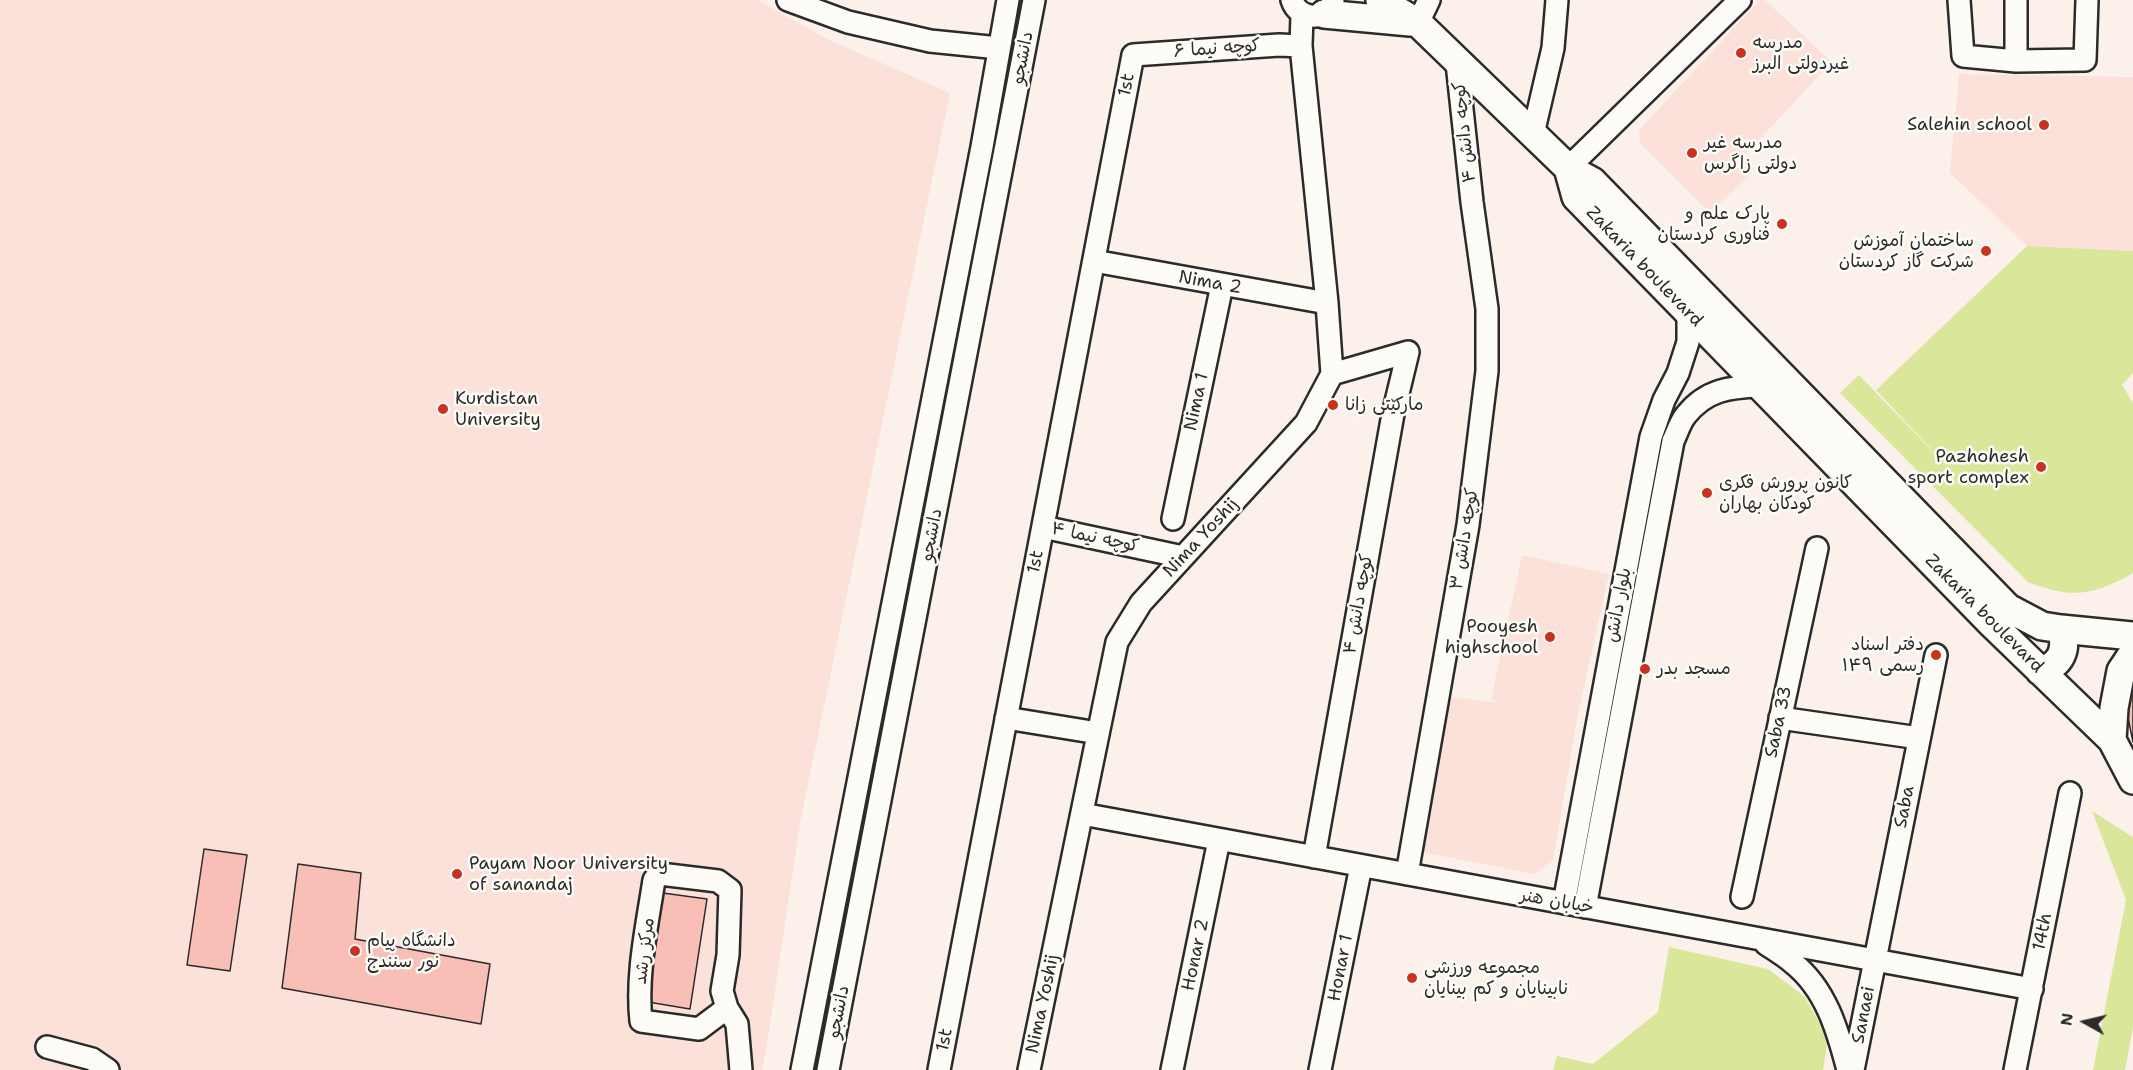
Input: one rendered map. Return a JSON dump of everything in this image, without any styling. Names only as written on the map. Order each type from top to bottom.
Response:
[{"type":"main road","points":[[1380,0],[1423,11],[1457,63],[1568,168]]},
{"type":"main road","points":[[1313,7],[1423,11]]},
{"type":"main road","name":"Zakaria boulevard","points":[[1568,168],[1576,197],[1992,624],[2112,740]]},
{"type":"main road","name":"Zakaria boulevard","points":[[1568,168],[1592,181],[2008,608],[2042,626],[2133,636]]},
{"type":"main road","points":[[2040,671],[2050,668],[2059,661],[2064,651],[2065,640],[2061,629]]},
{"type":"main road","points":[[2133,653],[2121,671],[2114,708],[2112,740],[2133,780]]},
{"type":"street","points":[[788,0],[848,22],[930,42],[999,48]]},
{"type":"street","name":"دانشجو","points":[[802,1070],[1008,0]]},
{"type":"street","name":"دانشجو","points":[[828,1070],[1034,0]]},
{"type":"street","points":[[1533,134],[1553,48],[1557,0]]},
{"type":"street","points":[[1568,168],[1740,0]]},
{"type":"street","points":[[1959,0],[1963,56],[2016,62],[2085,60],[2087,0]]},
{"type":"street","points":[[2016,0],[2016,62]]},
{"type":"street","points":[[1313,7],[1301,46],[1332,374]]},
{"type":"street","name":"کوچه نیما ۶","points":[[1133,55],[1279,45],[1301,46]]},
{"type":"street","name":"1st","points":[[939,1070],[1133,55]]},
{"type":"street","name":"کوچه دانش ۴","points":[[1457,63],[1472,202]]},
{"type":"street","name":"کوچه دانش ۳","points":[[1407,874],[1468,525],[1488,371],[1487,309],[1472,202]]},
{"type":"street","name":"Nima 2","points":[[1094,261],[1327,303]]},
{"type":"street","name":"Nima 1","points":[[1173,519],[1222,285]]},
{"type":"street","name":"بلوار دانش","points":[[1564,903],[1651,437],[1664,400],[1678,373],[1688,342],[1688,312]]},
{"type":"street","name":"کوچه دانش ۴","points":[[1314,857],[1393,414],[1408,352],[1332,374]]},
{"type":"street","name":"Nima Yoshij","points":[[1029,1070],[1117,642],[1142,603],[1306,423],[1332,374]]},
{"type":"street","name":"بلوار دانش","points":[[1586,907],[1673,441],[1685,416],[1706,397],[1732,387],[1760,386]]},
{"type":"street","points":[[1651,437],[1673,441]]},
{"type":"street","name":"کوچه نیما ۴","points":[[1043,527],[1183,557]]},
{"type":"street","name":"Saba 33","points":[[1742,897],[1817,548]]},
{"type":"street","name":"Saba","points":[[1874,960],[1936,655]]},
{"type":"street","points":[[1006,718],[1098,733]]},
{"type":"street","points":[[1780,718],[1919,738]]},
{"type":"street","name":"14th","points":[[2015,1070],[2070,793]]},
{"type":"street","name":"خیابان هنر","points":[[1082,814],[2032,988]]},
{"type":"street","name":"Honar 2","points":[[1172,1070],[1219,840]]},
{"type":"street","name":"Honar 1","points":[[1320,1070],[1361,866]]},
{"type":"street","name":"مرکز رشد","points":[[727,1008],[699,1029],[641,1021],[639,1000],[645,942],[654,880],[660,874],[718,881],[730,890],[728,955],[722,991],[727,1008],[737,1024],[741,1070]]},
{"type":"street","points":[[1758,939],[1795,963],[1823,997],[1840,1038],[1848,1070]]},
{"type":"street","name":"Sanaei","points":[[1853,1070],[1874,960]]},
{"type":"street","points":[[65,1070],[47,1047],[92,1059],[108,1070]]},
{"type":"shaded area","name":"Kurdistan University","points":[[0,0],[758,0],[827,39],[950,93],[800,823],[762,1070],[0,1070]]},
{"type":"shaded area","points":[[1760,0],[1765,0],[1832,62],[1740,160],[1752,173],[1710,213],[1640,143],[1639,130]]},
{"type":"shaded area","name":"Salehin school","points":[[1959,74],[2133,77],[2133,251],[2027,246],[1950,173]]},
{"type":"shaded area","points":[[1522,555],[1609,574],[1577,719],[1553,860],[1535,874],[1421,852],[1449,697],[1501,703],[1491,700]]},
{"type":"green space","name":"Pazhohesh sport complex","points":[[2027,246],[2133,251],[2133,373],[2122,385],[2133,403],[2133,573],[2119,581],[2082,592],[2057,591],[2028,582],[1840,393],[1859,375],[1959,479],[1876,390]]},
{"type":"green space","points":[[2092,811],[2133,837],[2133,1027],[2125,1070],[2093,1070],[2126,900]]},
{"type":"green space","points":[[1669,947],[1768,969],[1805,997],[1828,1038],[1823,1070],[1553,1070],[1557,1056],[1593,1064],[1658,1012]]},
{"type":"building","points":[[2133,682],[2133,742],[2126,708]]},
{"type":"building","points":[[204,849],[247,855],[230,971],[187,965]]},
{"type":"building","name":"دانشگاه پیام نور سنندج","points":[[298,864],[361,873],[355,939],[490,964],[481,1024],[282,988]]},
{"type":"building","points":[[663,893],[707,899],[690,1009],[648,1002]]},
{"type":"place","name":"مدرسه غیردولتی البرز","points":[[1741,53]]},
{"type":"place","name":"Salehin school","points":[[2044,125]]},
{"type":"place","name":"مدرسه غیر دولتی زاگرس","points":[[1692,153]]},
{"type":"place","name":"پارک علم و فناوری کردستان","points":[[1782,224]]},
{"type":"place","name":"ساختمان آموزش شرکت گاز کردستان","points":[[1986,251]]},
{"type":"place","name":"مارکێتی زانا","points":[[1333,405]]},
{"type":"place","name":"Kurdistan University","points":[[443,409]]},
{"type":"place","name":"Pazhohesh sport complex","points":[[2041,467]]},
{"type":"place","name":"کانون پرورش فکری کودکان بهاران","points":[[1707,493]]},
{"type":"place","name":"Pooyesh highschool","points":[[1550,637]]},
{"type":"place","name":"دفتر اسناد رسمی ۱۴۹","points":[[1936,655]]},
{"type":"place","name":"مسجد بدر","points":[[1645,669]]},
{"type":"place","name":"Payam Noor University of sanandaj","points":[[457,874]]},
{"type":"place","name":"دانشگاه پیام نور سنندج","points":[[355,951]]},
{"type":"place","name":"مجموعه ورزشی نابینایان و کم بینایان","points":[[1412,978]]}]
